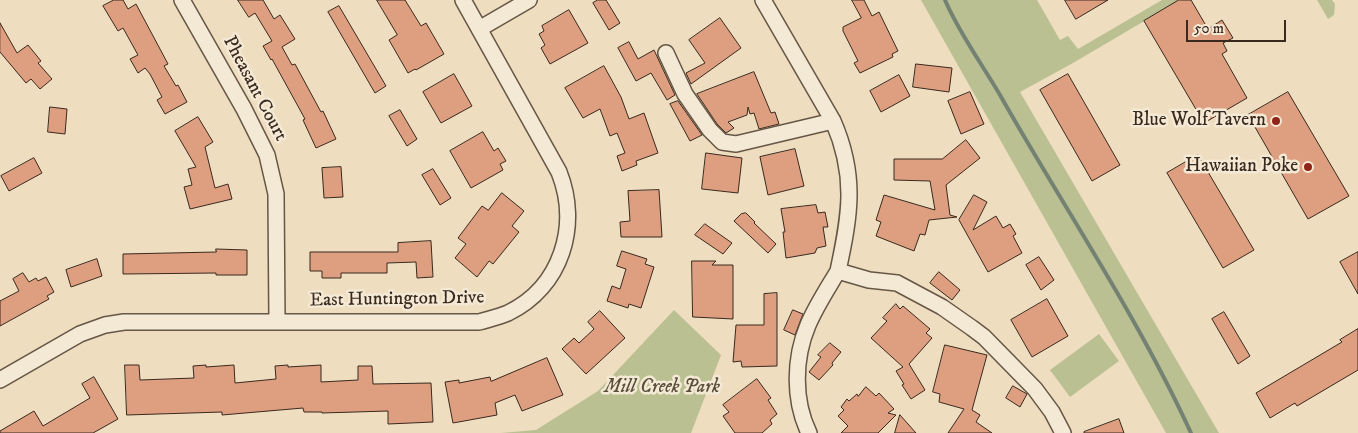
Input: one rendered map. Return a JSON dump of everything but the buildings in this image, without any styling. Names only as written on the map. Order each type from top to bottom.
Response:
[{"type":"street","name":"Pheasant Court","points":[[182,0],[244,109],[267,155],[276,194],[277,322]]},
{"type":"street","name":"East Huntington Drive","points":[[0,380],[80,334],[105,325],[124,322],[479,322],[508,313],[528,300],[544,286],[560,257],[567,234],[568,211],[562,181],[463,0]]},
{"type":"street","points":[[479,29],[529,0]]},
{"type":"street","points":[[763,0],[833,121],[841,139],[847,161],[849,184],[848,223],[838,271],[809,322],[798,362],[798,393],[801,412],[809,433]]},
{"type":"street","points":[[666,53],[685,94],[710,130],[722,142],[736,144],[833,121]]},
{"type":"street","points":[[838,271],[869,280],[897,283],[942,307],[978,333],[1035,390],[1052,412],[1063,433]]},
{"type":"green space","points":[[921,0],[1037,0],[1060,40],[1068,36],[1078,49],[1162,0],[1180,0],[1020,92],[1219,433],[1166,433]]},
{"type":"green space","points":[[1317,0],[1332,0],[1335,4],[1334,15],[1328,19]]},
{"type":"green space","name":"Mill Creek Park","points":[[674,310],[721,355],[691,433],[501,433],[536,430],[598,391]]},
{"type":"green space","points":[[1099,334],[1119,361],[1070,397],[1050,370]]},
{"type":"waterway","points":[[945,0],[964,36],[1124,304],[1170,389],[1191,433]]},
{"type":"place","name":"Blue Wolf Tavern","points":[[1276,121]]},
{"type":"place","name":"Hawaiian Poke","points":[[1308,167]]}]
